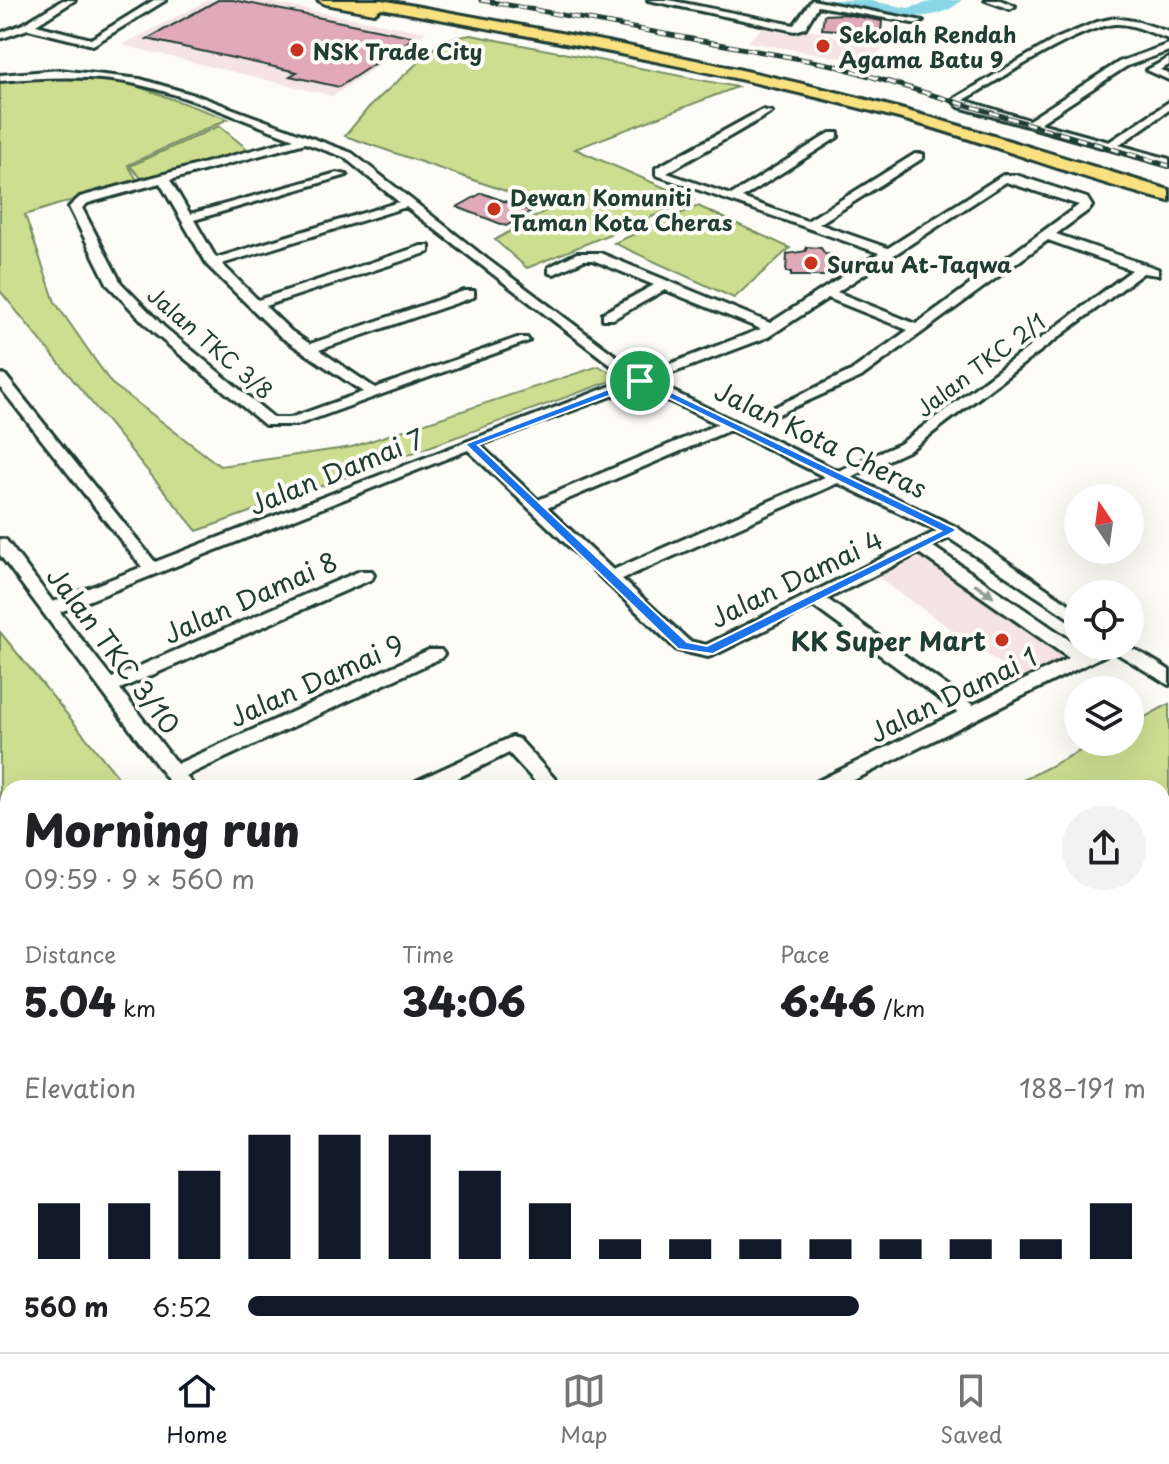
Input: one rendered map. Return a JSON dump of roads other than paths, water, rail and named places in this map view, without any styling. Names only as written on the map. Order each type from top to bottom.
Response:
[{"type":"highway","points":[[325,0],[833,97]]},
{"type":"highway","points":[[358,0],[579,40],[833,97],[911,117],[1169,196]]},
{"type":"highway","points":[[418,0],[598,32],[725,59],[911,105],[1169,184]]},
{"type":"highway","points":[[444,0],[598,32]]},
{"type":"street","points":[[0,36],[23,27],[70,0]]},
{"type":"street","points":[[0,24],[93,42],[161,0]]},
{"type":"street","points":[[653,0],[798,27],[817,2],[918,21]]},
{"type":"street","points":[[990,0],[1010,6]]},
{"type":"street","points":[[1169,36],[1134,23],[1108,21],[1061,42],[957,100],[963,105],[1169,163]]},
{"type":"street","points":[[1031,124],[1123,64],[1169,47]]},
{"type":"street","points":[[1169,61],[1152,70],[1169,77]]},
{"type":"street","name":"Jalan Kota Cheras","points":[[0,76],[59,73],[136,81],[210,103],[348,155],[640,381],[950,531],[1064,608]]},
{"type":"street","points":[[1111,146],[1169,105]]},
{"type":"street","points":[[766,112],[660,170],[662,175],[890,253]]},
{"type":"street","points":[[732,199],[834,135]]},
{"type":"street","points":[[310,139],[164,179],[213,263],[255,305],[308,349],[375,394],[522,341]]},
{"type":"street","points":[[809,225],[919,156]]},
{"type":"street","points":[[186,219],[341,175]]},
{"type":"street","name":"Jalan Damai 7","points":[[51,609],[772,329],[1003,179],[1012,178],[1083,201],[1086,206],[1046,235]]},
{"type":"street","name":"Jalan TKC 3/8","points":[[164,179],[77,203],[75,207],[115,285],[192,360],[270,422],[279,424],[375,394]]},
{"type":"street","points":[[213,263],[407,203]]},
{"type":"street","points":[[769,413],[856,374],[1046,235]]},
{"type":"street","name":"Jalan TKC 2/1","points":[[610,578],[905,447],[1138,271],[1146,270],[1046,235]]},
{"type":"street","points":[[255,305],[425,249]]},
{"type":"street","points":[[554,270],[589,255],[772,329]]},
{"type":"street","points":[[608,316],[665,284]]},
{"type":"street","points":[[828,293],[918,329]]},
{"type":"street","points":[[308,349],[469,294]]},
{"type":"street","points":[[0,378],[152,569]]},
{"type":"street","points":[[537,506],[732,424]]},
{"type":"street","points":[[470,444],[610,578]]},
{"type":"street","name":"Jalan Damai 4","points":[[610,578],[683,646],[708,651],[950,531]]},
{"type":"street","name":"Jalan TKC 3/10","points":[[0,544],[180,780]]},
{"type":"street","points":[[920,546],[1064,645]]},
{"type":"street","name":"Jalan Damai 8","points":[[111,686],[366,575]]},
{"type":"street","points":[[814,598],[972,713]]},
{"type":"street","name":"Jalan Damai 9","points":[[180,780],[435,654]]},
{"type":"street","name":"Jalan Damai 1","points":[[837,780],[1082,660]]},
{"type":"street","points":[[1140,660],[1169,679]]},
{"type":"street","points":[[436,780],[512,744],[546,780]]},
{"type":"waterway","points":[[838,0],[908,13],[953,0]]},
{"type":"railway","points":[[481,0],[833,65],[1169,166]]},
{"type":"place","name":"Sekolah Rendah Agama Batu 9","points":[[823,46]]},
{"type":"place","name":"NSK Trade City","points":[[297,50]]},
{"type":"place","name":"Dewan Komuniti Taman Kota Cheras","points":[[494,209]]},
{"type":"place","name":"Surau At-Taqwa","points":[[811,263]]},
{"type":"place","name":"KK Super Mart","points":[[1002,640]]}]
